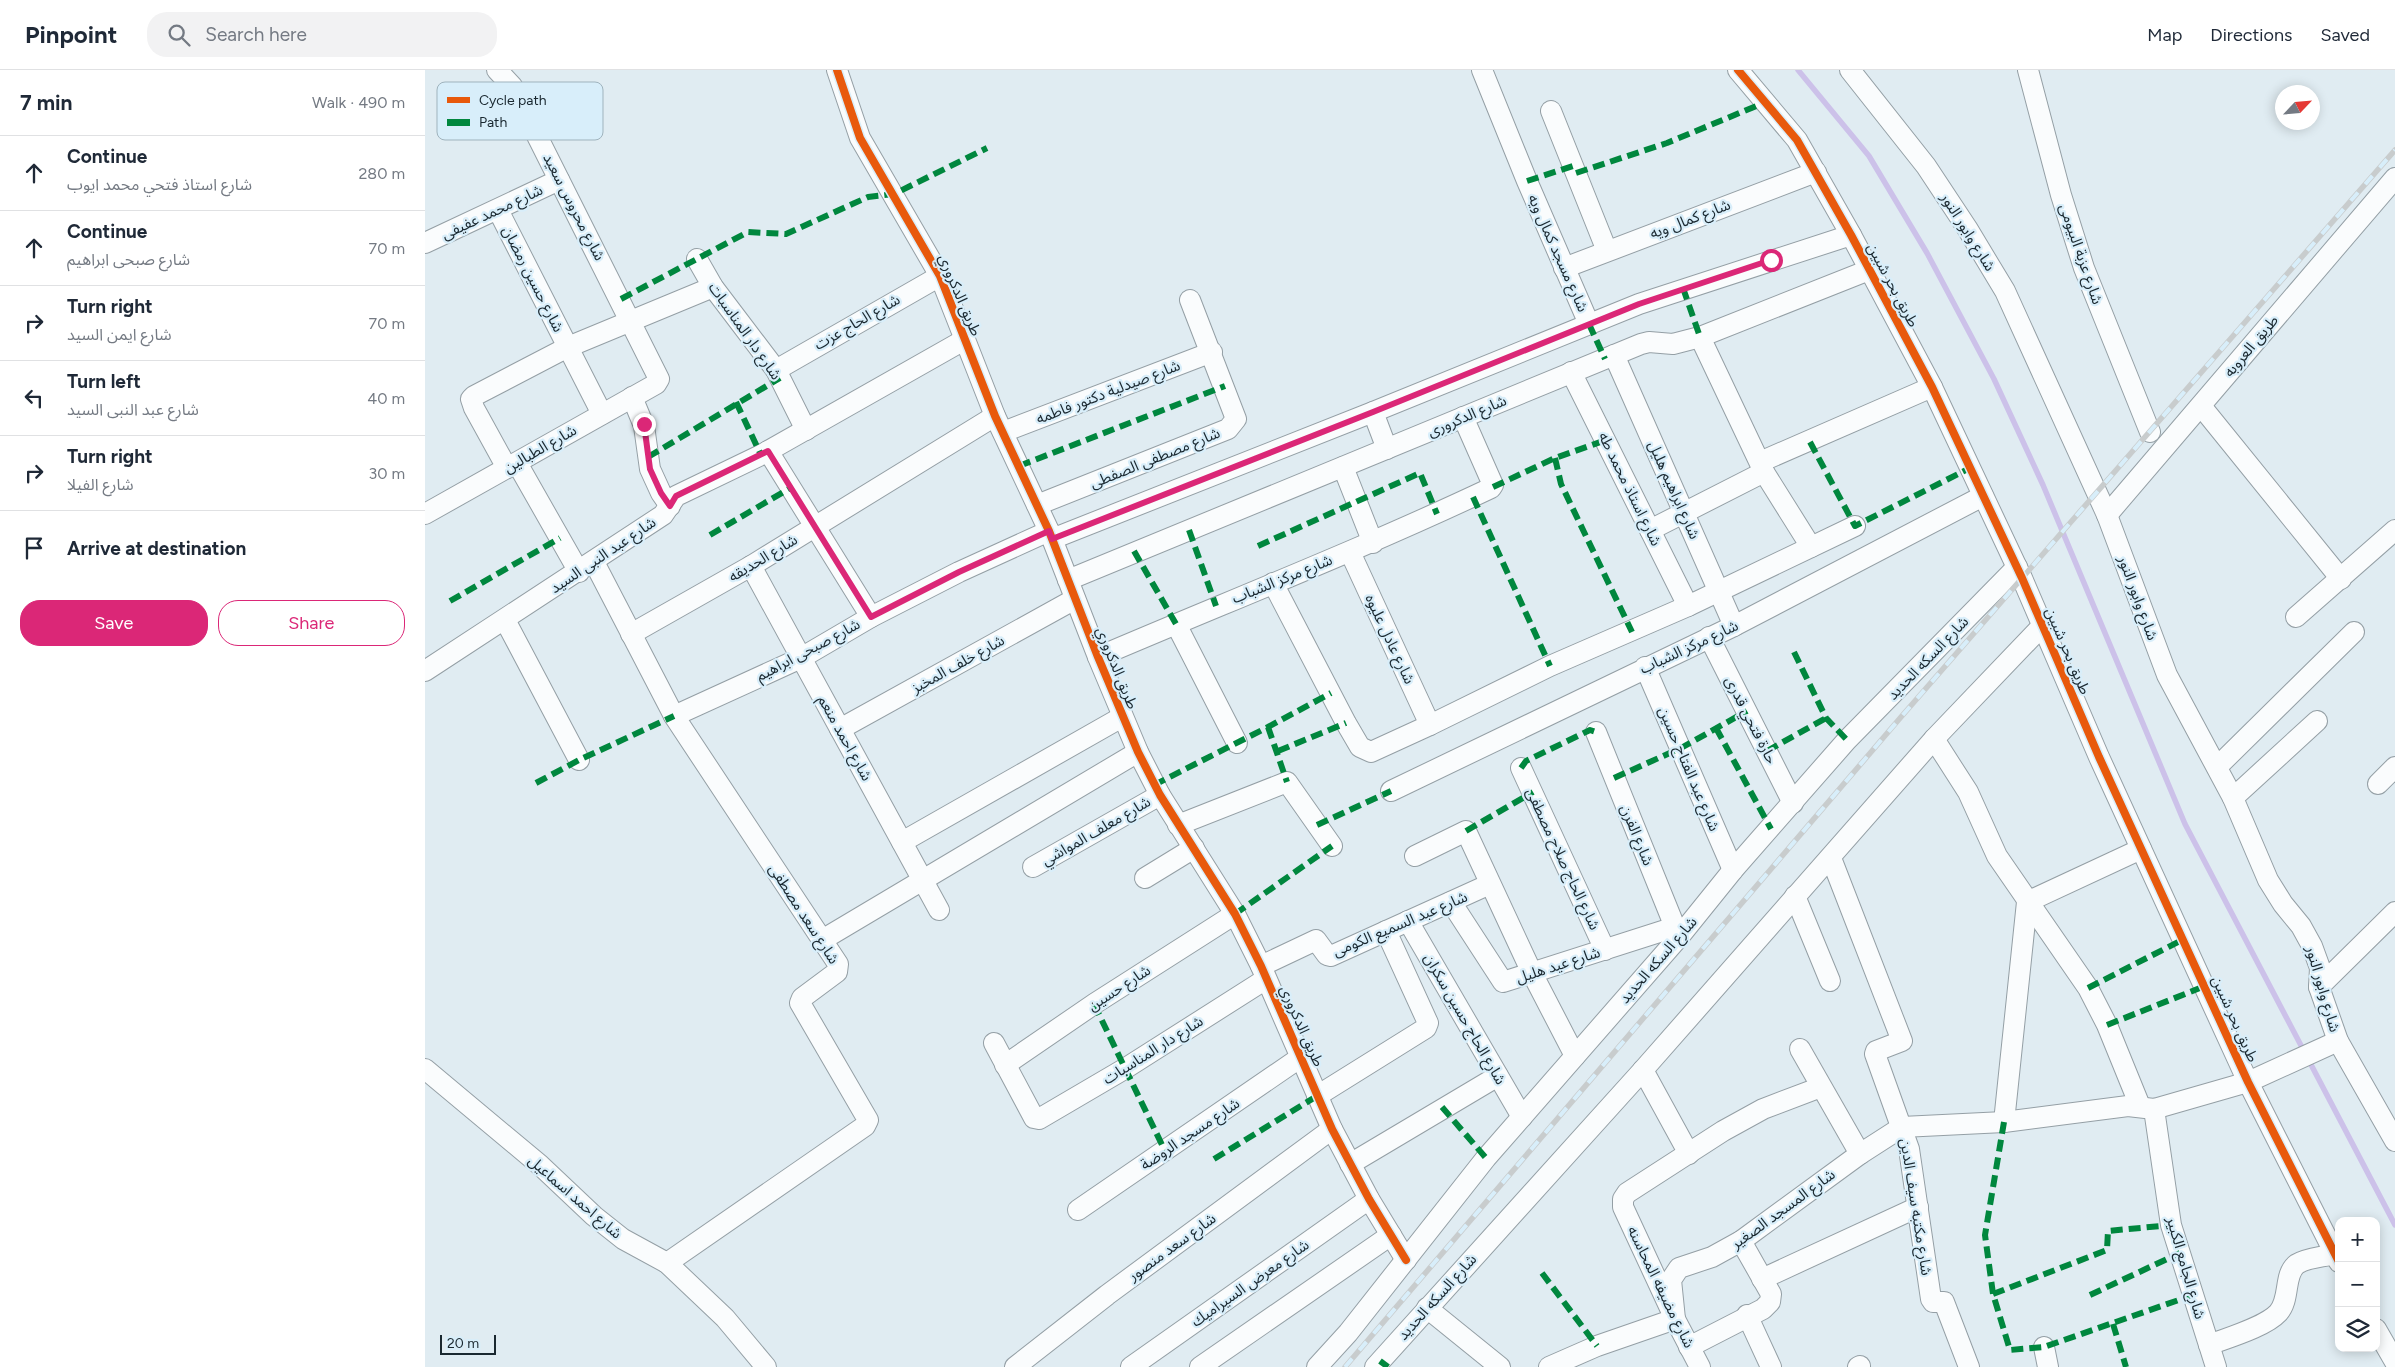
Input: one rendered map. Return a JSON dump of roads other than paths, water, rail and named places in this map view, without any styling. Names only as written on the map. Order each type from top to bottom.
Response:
[{"type":"street","name":"شارع محروس سعيد","points":[[497,70],[508,82]]},
{"type":"street","name":"طريق الدكروري","points":[[837,70],[860,138],[940,276],[999,424],[1051,535],[1122,717],[1138,752],[1160,795],[1235,914],[1264,972],[1317,1096],[1349,1164],[1406,1260]]},
{"type":"street","name":"شارع مسجد كمال ويه","points":[[1482,70],[1527,181],[1589,324]]},
{"type":"street","name":"طريق بحر شبين","points":[[1738,70],[1783,122],[1816,172],[1932,388],[2017,567],[2141,849],[2248,1082],[2335,1256]]},
{"type":"street","name":"شارع وابور النور","points":[[1850,70],[1926,166],[1967,228],[2005,292],[2107,515],[2167,675],[2233,798],[2268,880],[2283,904],[2301,926],[2312,946],[2320,968],[2319,987],[2331,1044],[2395,1141]]},
{"type":"street","name":"شارع عزبة البيومى","points":[[2028,70],[2058,186],[2084,268],[2150,432]]},
{"type":"street","points":[[1551,111],[1607,251]]},
{"type":"street","name":"شارع محروس سعيد","points":[[539,140],[659,375],[659,381],[656,384]]},
{"type":"street","name":"شارع كمال ويه","points":[[1564,268],[1816,172]]},
{"type":"street","name":"طريق العروبه","points":[[2107,515],[2395,178]]},
{"type":"street","name":"شارع محمد عفيفى","points":[[425,243],[559,180]]},
{"type":"street","name":"شارع حسين رمضان","points":[[498,210],[602,414]]},
{"type":"street","name":"شارع صبحى ابراهيم","points":[[674,716],[801,658],[871,617],[959,572],[1373,412],[1683,288],[1851,235]]},
{"type":"street","name":"شارع دار المناسبات","points":[[697,259],[713,287],[776,370],[806,430]]},
{"type":"street","name":"شارع الدكرورى","points":[[1068,580],[1645,343],[1673,344],[1700,338],[1869,270]]},
{"type":"street","name":"شارع الحاج عزت","points":[[776,370],[940,276]]},
{"type":"street","points":[[568,347],[713,287]]},
{"type":"street","points":[[1190,300],[1212,352]]},
{"type":"street","points":[[1700,338],[1762,467],[1811,547]]},
{"type":"street","name":"شارع عبد النبى السيد","points":[[425,671],[663,516],[676,496],[768,451],[964,340]]},
{"type":"street","name":"شارع سعد مصطفى","points":[[568,347],[471,399],[474,408],[512,466],[587,567],[631,634],[674,716],[839,968],[801,1000],[800,1004],[867,1122],[865,1126],[667,1263]]},
{"type":"street","name":"شارع مصطفى الصفطى","points":[[1037,505],[1228,429],[1236,419],[1212,352]]},
{"type":"street","name":"شارع صيدلية دكتور فاطمه","points":[[999,424],[1212,352]]},
{"type":"street","name":"شارع ابراهيم هليل","points":[[1614,355],[1734,626]]},
{"type":"street","name":"شارع استاذ محمد طه","points":[[1571,372],[1687,606]]},
{"type":"street","name":"شارع الطبالين","points":[[425,514],[656,384]]},
{"type":"street","points":[[1650,530],[1684,513],[1762,467],[1932,388]]},
{"type":"street","points":[[632,397],[644,426],[650,469],[661,493],[670,506]]},
{"type":"street","points":[[2201,406],[2341,579]]},
{"type":"street","points":[[1373,412],[1387,449]]},
{"type":"street","name":"شارع مركز الشباب","points":[[1098,657],[1373,543],[1493,487],[1463,417]]},
{"type":"street","name":"شارع الحديقه","points":[[631,634],[751,566],[816,526],[999,424]]},
{"type":"street","points":[[768,451],[871,617]]},
{"type":"street","points":[[1343,467],[1373,543]]},
{"type":"street","name":"شارع مركز الشباب","points":[[1391,791],[1645,667],[1734,626],[1983,496]]},
{"type":"street","points":[[1273,583],[1360,747],[1371,752],[1430,726],[1550,666],[1687,606],[1855,526]]},
{"type":"street","points":[[2296,617],[2395,530]]},
{"type":"street","name":"شارع عادل عليوه","points":[[1350,552],[1430,726]]},
{"type":"street","name":"شارع احمد منعم","points":[[751,566],[939,910]]},
{"type":"street","name":"شارع السكه الحديد","points":[[1317,1367],[1348,1333],[1485,1158],[1575,1056],[1677,932],[1847,740],[2017,567]]},
{"type":"street","name":"شارع خلف المخبز","points":[[840,729],[1075,599]]},
{"type":"street","points":[[505,620],[579,760]]},
{"type":"street","points":[[1176,624],[1237,743]]},
{"type":"street","name":"شارع السكه الحديد","points":[[1375,1367],[1643,1070],[1934,739],[2042,626]]},
{"type":"street","points":[[2217,768],[2354,632]]},
{"type":"street","name":"حارة فتحي قدرى","points":[[1709,637],[1793,803]]},
{"type":"street","name":"شارع عبد الفتاح حسين","points":[[1645,667],[1733,870]]},
{"type":"street","points":[[902,842],[1122,717]]},
{"type":"street","points":[[2233,798],[2317,721]]},
{"type":"street","name":"شارع الفرن","points":[[1596,732],[1677,932]]},
{"type":"street","name":"شارع الجامع الكبير","points":[[1934,739],[1968,792],[1997,856],[2087,988],[2147,1108],[2171,1225],[2215,1367]]},
{"type":"street","points":[[822,940],[922,878],[1138,752]]},
{"type":"street","points":[[2378,784],[2395,767]]},
{"type":"street","name":"شارع الحاج صلاح مصطفى","points":[[1521,768],[1605,950]]},
{"type":"street","points":[[1178,825],[1287,782],[1332,846]]},
{"type":"street","name":"شارع معلف المواشي","points":[[1033,867],[1160,795]]},
{"type":"street","points":[[1415,856],[1466,831],[1532,973],[1575,1056]]},
{"type":"street","points":[[1145,878],[1194,848]]},
{"type":"street","points":[[2004,1122],[2027,902],[2141,849]]},
{"type":"street","name":"شارع مكتبه سيف الدين","points":[[1831,858],[1902,1041],[1875,1053],[1909,1149],[1931,1299],[1944,1302],[1969,1367]]},
{"type":"street","name":"شارع عبد السميع الكومى","points":[[1264,972],[1315,940],[1319,941],[1326,954],[1330,956],[1490,884]]},
{"type":"street","points":[[1795,896],[1830,981]]},
{"type":"street","name":"شارع عيد هليل","points":[[1451,902],[1502,981],[1605,950],[1677,932]]},
{"type":"street","points":[[2319,987],[2395,912]]},
{"type":"street","name":"شارع حسين","points":[[1005,1065],[1094,1004],[1235,914]]},
{"type":"street","name":"شارع الحاج حسين سكران","points":[[1408,921],[1522,1117]]},
{"type":"street","points":[[1317,1096],[1426,1028],[1428,1023],[1386,931]]},
{"type":"street","name":"شارع دار المناسبات","points":[[1005,1065],[1034,1118],[1039,1119],[1126,1068],[1264,972]]},
{"type":"street","points":[[994,1043],[1005,1065]]},
{"type":"street","points":[[1902,1127],[2004,1122],[2128,1106],[2147,1108],[2248,1082],[2331,1044]]},
{"type":"street","points":[[1800,1049],[1860,1154]]},
{"type":"street","name":"شارع مسجد الروضة","points":[[1078,1210],[1301,1057]]},
{"type":"street","name":"شارع احمد اسماعيل","points":[[425,1068],[540,1165],[594,1216],[623,1239],[667,1263],[725,1318],[766,1367]]},
{"type":"street","points":[[1643,1070],[1689,1154],[1723,1131],[1763,1109],[1821,1087]]},
{"type":"street","points":[[1349,1164],[1498,1076]]},
{"type":"street","name":"شارع المسجد الصغير","points":[[1675,1319],[1671,1280],[1675,1273],[1686,1264],[1713,1257],[1741,1241],[1860,1154],[1902,1127]]},
{"type":"street","name":"شارع سعد منصور","points":[[1015,1367],[1115,1290],[1332,1129]]},
{"type":"street","name":"شارع مضيفه المحاسنه","points":[[1689,1154],[1627,1193],[1623,1199],[1623,1207],[1675,1319],[1700,1367]]},
{"type":"street","name":"شارع معرض السيراميك","points":[[1131,1367],[1369,1199]]},
{"type":"street","points":[[1762,1280],[1918,1206]]},
{"type":"street","points":[[1200,1367],[1391,1235]]},
{"type":"street","points":[[1689,1347],[1763,1309],[1770,1302],[1771,1294],[1741,1241]]},
{"type":"street","points":[[2209,1345],[2268,1321],[2279,1312],[2288,1289],[2288,1278],[2292,1269],[2298,1263],[2335,1258]]},
{"type":"street","points":[[1427,1308],[1500,1367]]},
{"type":"street","points":[[1747,1316],[1771,1367]]},
{"type":"street","points":[[1549,1367],[1597,1346],[1675,1319]]},
{"type":"street","points":[[2380,1336],[2395,1362]]},
{"type":"street","points":[[2044,1347],[2048,1367]]},
{"type":"waterway","points":[[1798,70],[1869,156],[1927,253],[1994,379],[2043,485],[2185,824],[2395,1225]]},
{"type":"railway","points":[[1345,1367],[1901,717],[2395,150]]}]
